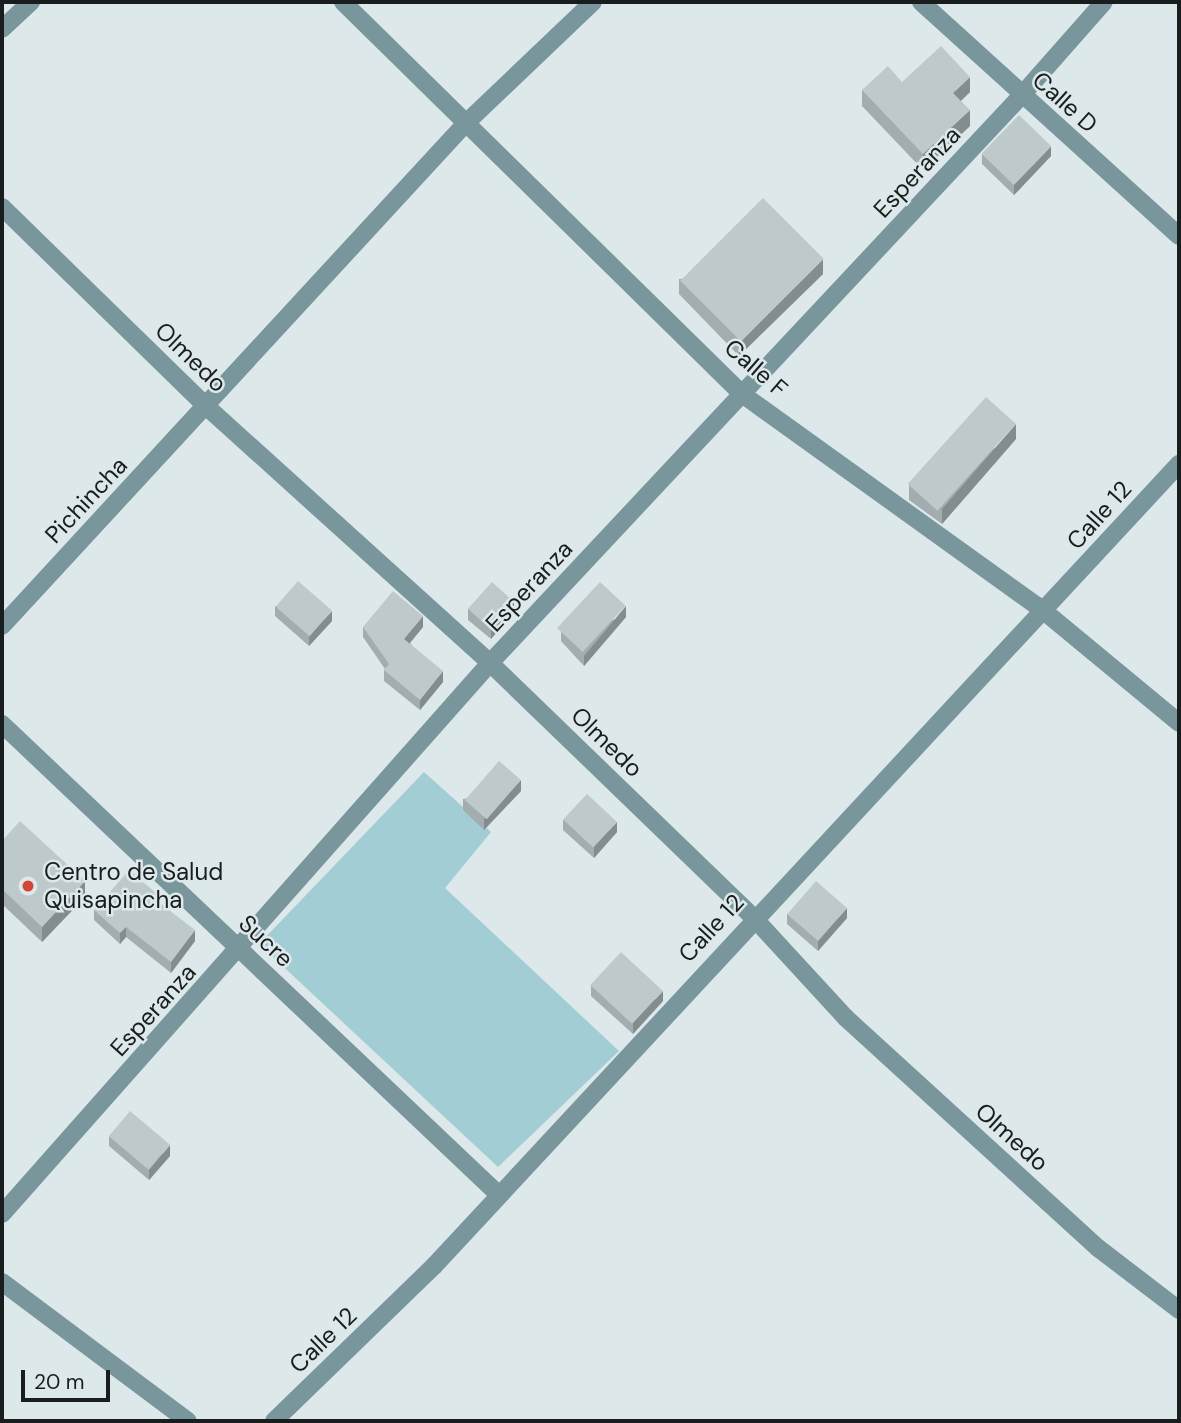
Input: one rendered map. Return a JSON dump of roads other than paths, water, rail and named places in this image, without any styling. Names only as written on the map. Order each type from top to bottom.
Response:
[{"type":"street","points":[[2,29],[31,2]]},
{"type":"street","name":"Calle F","points":[[343,2],[742,394],[1045,612],[1179,723]]},
{"type":"street","name":"Pichincha","points":[[2,626],[207,407],[466,122],[593,2]]},
{"type":"street","name":"Calle D","points":[[922,2],[1021,96],[1179,236]]},
{"type":"street","name":"Esperanza","points":[[2,1214],[240,950],[490,663],[1021,96],[1104,2]]},
{"type":"street","name":"Olmedo","points":[[2,207],[207,407],[490,663],[754,918],[875,1045],[1098,1248],[1179,1310]]},
{"type":"street","name":"Calle 12","points":[[274,1421],[434,1266],[754,918],[1045,612],[1179,464]]},
{"type":"street","name":"Sucre","points":[[2,724],[498,1194]]},
{"type":"street","points":[[2,1282],[188,1421]]},
{"type":"place","name":"Centro de Salud Quisapincha","points":[[28,886]]}]
